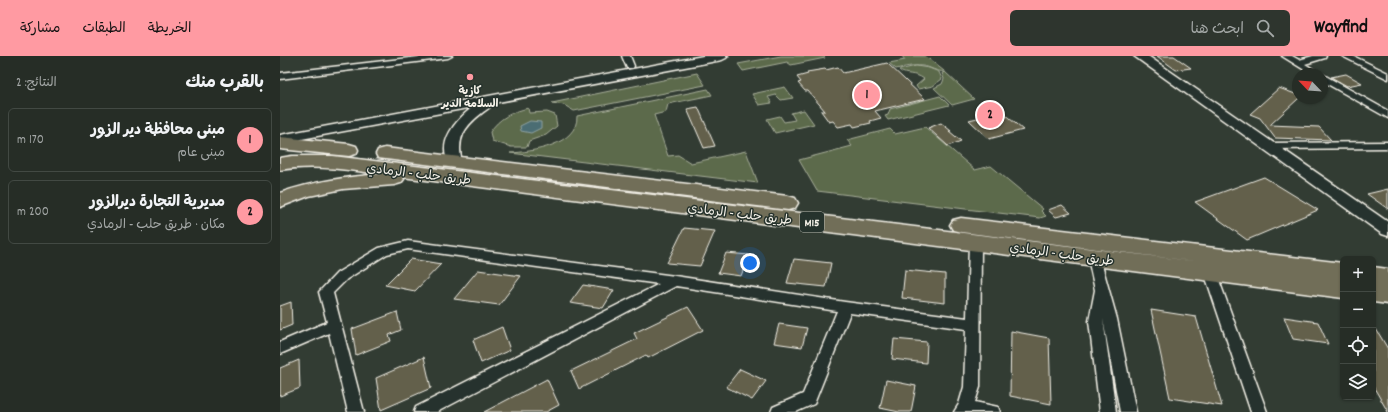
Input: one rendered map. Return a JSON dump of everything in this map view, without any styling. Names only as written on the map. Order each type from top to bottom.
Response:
[{"type":"highway","name":"طريق حلب - الرمادي","points":[[280,143],[455,162],[1340,272]]},
{"type":"highway","name":"طريق حلب - الرمادي","points":[[280,164],[292,162],[333,162],[1340,289]]},
{"type":"highway","points":[[280,200],[304,191],[343,183],[383,180],[424,174]]},
{"type":"highway","points":[[1376,276],[1388,278]]},
{"type":"highway","points":[[1376,293],[1388,294]]},
{"type":"main road","points":[[396,118],[405,111],[418,106],[628,61],[682,56]]},
{"type":"main road","points":[[280,139],[491,101],[722,56]]},
{"type":"main road","points":[[1140,56],[1388,230]]},
{"type":"main road","points":[[455,162],[451,146],[457,130],[471,114],[491,101]]},
{"type":"street","points":[[280,76],[448,56]]},
{"type":"street","points":[[1286,56],[1306,68]]},
{"type":"street","points":[[1299,64],[1322,56]]},
{"type":"street","points":[[1346,56],[1388,76]]},
{"type":"street","points":[[1328,80],[1388,115]]},
{"type":"street","points":[[1268,146],[1388,144]]},
{"type":"street","points":[[975,242],[972,387],[964,410],[992,412]]},
{"type":"street","points":[[356,412],[333,325],[326,292],[342,276],[383,251],[408,245],[675,281],[845,307],[974,324]]},
{"type":"street","points":[[1094,258],[1110,319],[1128,412]]},
{"type":"street","points":[[1210,272],[1259,412]]},
{"type":"street","points":[[422,412],[675,281]]},
{"type":"street","points":[[1102,290],[1096,321],[1108,412]]},
{"type":"street","points":[[779,412],[809,399],[845,307]]},
{"type":"street","points":[[280,348],[333,325]]},
{"type":"green space","points":[[781,56],[823,56],[825,58],[791,65],[787,62],[743,71],[738,64]]},
{"type":"green space","points":[[902,56],[925,56],[944,71],[939,71],[925,66],[909,66],[896,69],[889,63],[905,60]]},
{"type":"green space","points":[[916,66],[929,68],[939,72],[942,79],[933,86],[918,89],[916,86],[924,79],[917,75],[904,73],[899,70]]},
{"type":"green space","points":[[945,72],[974,99],[952,105],[934,88],[942,84],[944,79],[942,73]]},
{"type":"green space","points":[[697,73],[705,85],[574,111],[564,105],[552,103]]},
{"type":"green space","points":[[785,87],[793,98],[781,100],[776,95],[768,97],[772,103],[759,105],[752,94]]},
{"type":"green space","points":[[708,89],[712,95],[668,104],[666,112],[654,115],[668,156],[678,155],[691,163],[746,151],[758,183],[510,153],[530,151],[552,145],[562,140],[570,134],[575,126],[577,116]]},
{"type":"green space","points":[[940,96],[949,105],[888,120],[885,116],[888,115],[890,109]]},
{"type":"green space","points":[[528,108],[529,113],[547,112],[555,115],[557,126],[546,135],[529,141],[527,147],[511,147],[492,141],[490,132],[497,123],[517,111]]},
{"type":"green space","points":[[804,110],[814,124],[775,133],[767,119],[780,116],[784,122],[795,120],[791,113]]},
{"type":"green space","points":[[925,127],[975,170],[991,166],[1043,209],[1041,211],[1046,216],[1040,218],[817,191],[799,160],[852,146],[847,140],[890,129],[895,134]]},
{"type":"water","points":[[530,121],[541,122],[541,128],[531,133],[521,131],[520,126]]},
{"type":"building","points":[[1157,56],[1174,56],[1191,68],[1176,70]]},
{"type":"building","points":[[887,63],[925,99],[875,111],[881,118],[870,121],[871,123],[854,127],[852,124],[838,127],[833,121],[829,122],[821,111],[825,111],[808,91],[805,91],[798,83],[801,82],[797,77],[808,74],[807,72],[838,67],[843,73]]},
{"type":"building","points":[[1346,74],[1362,83],[1347,86],[1331,77]]},
{"type":"building","points":[[1279,88],[1292,93],[1293,104],[1270,125],[1319,127],[1331,140],[1275,138],[1260,118],[1250,114]]},
{"type":"building","points":[[698,107],[715,146],[704,148],[687,109]]},
{"type":"building","points":[[1002,112],[1023,130],[989,139],[969,120]]},
{"type":"building","points":[[941,123],[961,141],[948,146],[928,128]]},
{"type":"building","points":[[1264,177],[1318,210],[1247,240],[1195,202]]},
{"type":"building","points":[[1388,189],[1388,209],[1367,194]]},
{"type":"building","points":[[1062,205],[1071,213],[1056,217],[1048,210]]},
{"type":"building","points":[[684,228],[715,231],[700,266],[667,263]]},
{"type":"building","points":[[726,253],[749,255],[741,276],[718,273]]},
{"type":"building","points":[[411,259],[441,264],[415,291],[385,285]]},
{"type":"building","points":[[794,259],[831,263],[826,287],[787,283]]},
{"type":"building","points":[[478,270],[521,276],[499,305],[454,299]]},
{"type":"building","points":[[905,270],[945,274],[945,303],[902,298]]},
{"type":"building","points":[[583,285],[614,290],[603,308],[570,303]]},
{"type":"building","points":[[291,302],[292,325],[280,330],[280,306]]},
{"type":"building","points":[[688,307],[703,330],[648,358],[646,355],[579,389],[571,371],[637,339],[634,333]]},
{"type":"building","points":[[1151,310],[1196,317],[1222,406],[1170,398]]},
{"type":"building","points":[[397,312],[401,330],[389,335],[391,341],[356,355],[352,329]]},
{"type":"building","points":[[1284,317],[1318,322],[1328,344],[1293,339]]},
{"type":"building","points":[[779,324],[807,328],[802,347],[774,343]]},
{"type":"building","points":[[502,327],[510,350],[481,363],[473,340]]},
{"type":"building","points":[[1376,329],[1388,349],[1388,412],[1376,391]]},
{"type":"building","points":[[1011,331],[1049,338],[1051,404],[1010,396]]},
{"type":"building","points":[[894,339],[927,342],[926,363],[892,359]]},
{"type":"building","points":[[424,357],[431,388],[381,410],[376,378]]},
{"type":"building","points":[[299,360],[300,388],[280,396],[280,368]]},
{"type":"building","points":[[740,369],[766,381],[752,400],[726,387]]},
{"type":"building","points":[[547,379],[559,405],[546,412],[484,412]]},
{"type":"building","points":[[886,380],[916,386],[911,412],[899,412],[880,408]]},
{"type":"place","name":"كازية السلامه الدير","points":[[470,77]]},
{"type":"place","name":"مبنى محافظة دير الزور","points":[[867,95]]},
{"type":"place","name":"مديرية التجارة ديرالزور","points":[[990,115]]}]
